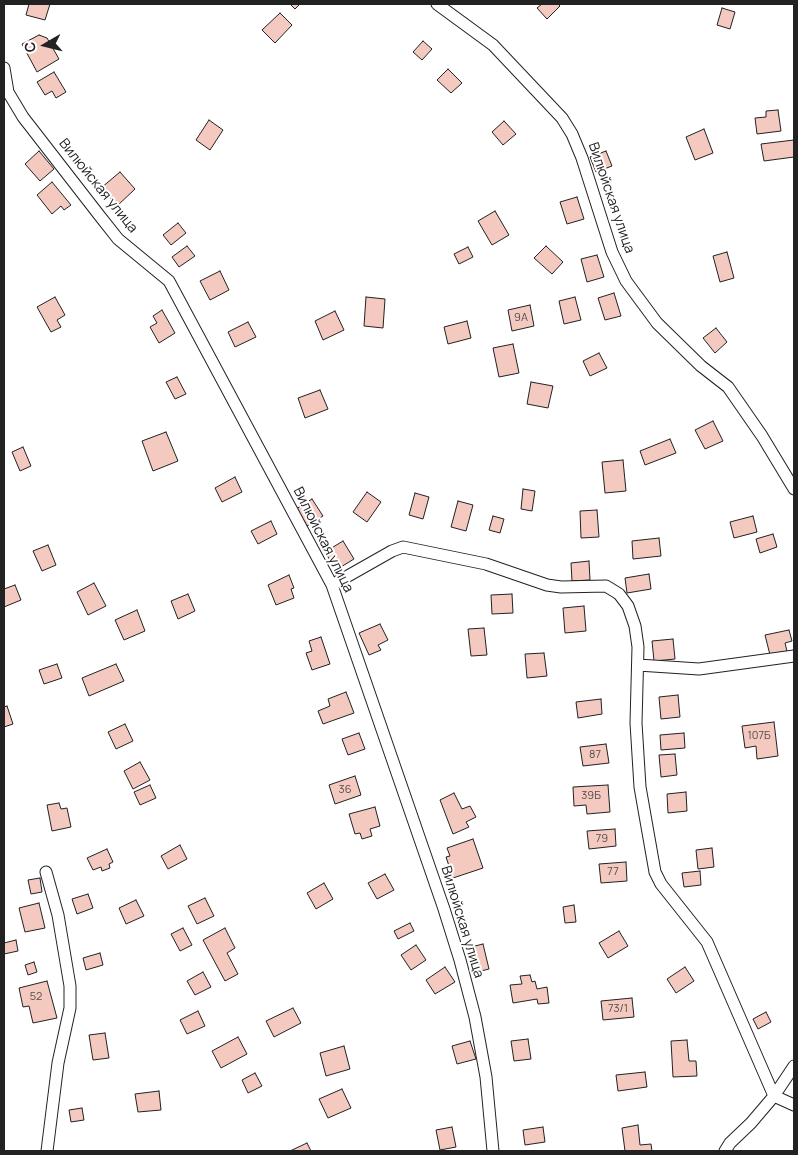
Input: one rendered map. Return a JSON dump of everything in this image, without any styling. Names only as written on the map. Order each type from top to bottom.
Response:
[{"type":"street","name":"Вилюйская улица","points":[[437,4],[493,45],[562,118],[572,134],[582,158],[612,252],[626,281],[657,323],[701,366],[728,387],[762,436],[794,489]]},
{"type":"street","name":"Вилюйская улица","points":[[4,68],[8,92],[35,132],[118,239],[169,281],[332,585],[441,899],[460,960],[475,1017],[486,1077],[494,1151]]},
{"type":"street","points":[[332,585],[392,551],[403,547],[486,564],[547,585],[561,588],[606,586],[619,594],[628,606],[634,626],[638,665],[636,723],[640,787],[652,863],[661,884],[708,942],[774,1096],[794,1106]]},
{"type":"street","points":[[638,665],[699,669],[794,656]]},
{"type":"street","points":[[46,872],[58,915],[70,986],[70,1008],[58,1063],[47,1151]]},
{"type":"street","points":[[725,1151],[730,1143],[751,1123],[774,1096],[794,1066]]},
{"type":"building","points":[[29,4],[50,4],[45,20],[26,15]]},
{"type":"building","points":[[290,4],[300,4],[295,9]]},
{"type":"building","points":[[542,4],[558,4],[560,6],[547,19],[537,8]]},
{"type":"building","points":[[722,8],[735,12],[730,29],[717,25]]},
{"type":"building","points":[[280,13],[292,25],[275,43],[262,30]]},
{"type":"building","points":[[39,35],[47,38],[59,59],[37,72],[22,44]]},
{"type":"building","points":[[423,41],[432,49],[422,60],[413,52]]},
{"type":"building","points":[[448,69],[462,83],[451,93],[437,80]]},
{"type":"building","points":[[54,72],[66,92],[56,98],[52,91],[45,95],[37,82]]},
{"type":"building","points":[[778,110],[781,131],[757,134],[755,118],[766,117],[766,111]]},
{"type":"building","points":[[209,120],[223,130],[210,150],[196,140]]},
{"type":"building","points":[[504,121],[516,134],[503,145],[492,132]]},
{"type":"building","points":[[704,129],[713,153],[695,160],[686,137]]},
{"type":"building","points":[[794,140],[794,157],[764,161],[761,144]]},
{"type":"building","points":[[39,151],[54,169],[40,181],[25,164]]},
{"type":"building","points":[[606,151],[612,166],[596,172],[590,157]]},
{"type":"building","points":[[120,172],[135,189],[117,206],[101,188]]},
{"type":"building","points":[[52,182],[71,205],[64,210],[61,206],[52,214],[37,195]]},
{"type":"building","points":[[577,197],[584,219],[567,224],[560,202]]},
{"type":"building","points":[[495,211],[509,235],[492,245],[478,221]]},
{"type":"building","points":[[178,223],[186,233],[171,245],[163,235]]},
{"type":"building","points":[[187,246],[195,256],[179,267],[172,257]]},
{"type":"building","points":[[546,246],[563,262],[552,274],[534,258]]},
{"type":"building","points":[[468,247],[473,257],[459,264],[454,254]]},
{"type":"building","points":[[727,252],[734,278],[720,282],[713,256]]},
{"type":"building","points":[[597,255],[604,277],[587,282],[581,259]]},
{"type":"building","points":[[220,271],[229,290],[210,300],[200,281]]},
{"type":"building","points":[[614,293],[621,316],[605,320],[598,298]]},
{"type":"building","points":[[55,297],[65,315],[57,320],[61,327],[51,332],[37,307]]},
{"type":"building","points":[[366,297],[385,299],[383,328],[364,326]]},
{"type":"building","points":[[575,297],[581,320],[564,324],[559,301]]},
{"type":"building","points":[[530,305],[534,326],[512,331],[508,310]]},
{"type":"building","points":[[162,310],[175,333],[159,343],[150,327],[157,323],[153,316]]},
{"type":"building","points":[[335,311],[344,330],[323,340],[315,321]]},
{"type":"building","points":[[467,321],[471,338],[448,344],[444,327]]},
{"type":"building","points":[[248,322],[256,337],[235,347],[228,332]]},
{"type":"building","points":[[716,328],[727,342],[715,353],[703,338]]},
{"type":"building","points":[[513,344],[519,373],[499,377],[493,348]]},
{"type":"building","points":[[599,353],[607,368],[590,376],[583,361]]},
{"type":"building","points":[[177,377],[186,394],[175,399],[166,382]]},
{"type":"building","points":[[531,382],[553,386],[548,408],[527,404]]},
{"type":"building","points":[[320,390],[328,409],[305,418],[298,398]]},
{"type":"building","points":[[713,421],[723,441],[705,449],[695,430]]},
{"type":"building","points":[[166,432],[178,461],[153,471],[142,441]]},
{"type":"building","points":[[670,439],[676,453],[645,465],[640,451]]},
{"type":"building","points":[[23,447],[31,466],[20,471],[12,452]]},
{"type":"building","points":[[623,460],[626,491],[605,493],[602,462]]},
{"type":"building","points":[[235,477],[242,492],[222,502],[215,488]]},
{"type":"building","points":[[523,489],[535,491],[532,511],[521,509]]},
{"type":"building","points":[[367,492],[381,502],[367,522],[353,512]]},
{"type":"building","points":[[415,493],[429,497],[423,519],[409,515]]},
{"type":"building","points":[[312,499],[323,516],[307,526],[296,509]]},
{"type":"building","points":[[458,501],[473,505],[466,531],[451,527]]},
{"type":"building","points":[[597,510],[599,537],[581,538],[580,511]]},
{"type":"building","points":[[493,516],[504,519],[500,533],[489,530]]},
{"type":"building","points":[[753,516],[757,532],[734,538],[730,522]]},
{"type":"building","points":[[271,521],[277,534],[258,544],[251,531]]},
{"type":"building","points":[[773,534],[777,547],[760,553],[756,539]]},
{"type":"building","points":[[659,538],[661,556],[633,559],[632,541]]},
{"type":"building","points":[[343,541],[354,559],[336,570],[325,552]]},
{"type":"building","points":[[48,545],[56,565],[42,571],[33,551]]},
{"type":"building","points":[[589,561],[590,580],[572,581],[571,563]]},
{"type":"building","points":[[649,574],[651,589],[627,593],[625,578]]},
{"type":"building","points":[[289,575],[294,588],[291,589],[294,598],[276,605],[268,585]]},
{"type":"building","points":[[94,583],[106,606],[88,615],[77,592]]},
{"type":"building","points":[[15,585],[21,600],[4,607],[4,589]]},
{"type":"building","points":[[188,594],[195,611],[178,619],[171,601]]},
{"type":"building","points":[[512,594],[513,613],[492,614],[491,595]]},
{"type":"building","points":[[584,606],[586,631],[565,633],[563,608]]},
{"type":"building","points":[[137,610],[145,631],[124,640],[115,620]]},
{"type":"building","points":[[380,624],[388,640],[378,645],[381,650],[369,655],[359,633]]},
{"type":"building","points":[[484,628],[487,655],[471,656],[468,629]]},
{"type":"building","points":[[789,630],[792,641],[785,643],[787,651],[770,655],[765,635]]},
{"type":"building","points":[[321,637],[330,664],[312,670],[306,653],[312,651],[309,641]]},
{"type":"building","points":[[673,639],[675,659],[654,661],[652,641]]},
{"type":"building","points":[[544,653],[547,676],[527,678],[525,654]]},
{"type":"building","points":[[57,664],[62,678],[44,684],[39,670]]},
{"type":"building","points":[[116,664],[124,681],[89,696],[82,678]]},
{"type":"building","points":[[346,692],[354,713],[323,724],[318,711],[330,706],[328,699]]},
{"type":"building","points":[[678,695],[680,717],[661,719],[659,697]]},
{"type":"building","points":[[601,699],[602,714],[578,718],[576,702]]},
{"type":"building","points":[[7,706],[13,724],[4,727],[4,707]]},
{"type":"building","points":[[774,722],[778,756],[757,759],[756,746],[745,748],[742,726]]},
{"type":"building","points":[[125,724],[133,741],[116,749],[108,732]]},
{"type":"building","points":[[359,733],[365,749],[348,755],[342,739]]},
{"type":"building","points":[[684,733],[685,748],[661,750],[660,735]]},
{"type":"building","points":[[606,744],[609,763],[583,766],[580,747]]},
{"type":"building","points":[[675,754],[677,775],[661,777],[659,755]]},
{"type":"building","points":[[140,762],[150,780],[133,789],[124,771]]},
{"type":"building","points":[[355,776],[361,795],[335,804],[329,785]]},
{"type":"building","points":[[150,785],[156,798],[140,805],[134,792]]},
{"type":"building","points":[[608,785],[610,812],[587,814],[586,805],[574,806],[573,787]]},
{"type":"building","points":[[686,792],[687,811],[668,813],[667,794]]},
{"type":"building","points":[[454,793],[462,809],[470,806],[476,817],[466,822],[469,827],[453,834],[440,800]]},
{"type":"building","points":[[59,803],[61,809],[67,808],[71,827],[52,831],[47,805]]},
{"type":"building","points":[[375,807],[380,826],[370,829],[372,836],[362,839],[360,833],[355,834],[349,814]]},
{"type":"building","points":[[615,829],[616,846],[589,849],[587,831]]},
{"type":"building","points":[[473,839],[483,868],[453,878],[446,857],[450,856],[447,848]]},
{"type":"building","points":[[180,845],[187,859],[168,869],[161,856]]},
{"type":"building","points":[[712,848],[714,867],[698,869],[696,850]]},
{"type":"building","points":[[107,849],[113,862],[109,864],[110,868],[102,871],[101,867],[93,870],[87,858]]},
{"type":"building","points":[[626,862],[627,881],[601,883],[599,864]]},
{"type":"building","points":[[700,871],[701,885],[684,887],[682,873]]},
{"type":"building","points":[[385,874],[394,890],[377,899],[368,883]]},
{"type":"building","points":[[40,878],[42,892],[31,894],[28,880]]},
{"type":"building","points":[[324,883],[333,899],[316,909],[307,893]]},
{"type":"building","points":[[88,894],[93,908],[77,914],[72,899]]},
{"type":"building","points":[[205,898],[214,916],[197,924],[188,906]]},
{"type":"building","points":[[136,900],[144,916],[126,924],[119,908]]},
{"type":"building","points":[[39,903],[45,928],[25,932],[19,908]]},
{"type":"building","points":[[574,905],[576,922],[565,923],[563,907]]},
{"type":"building","points":[[410,923],[414,931],[398,939],[394,931]]},
{"type":"building","points":[[183,928],[192,945],[180,951],[171,934]]},
{"type":"building","points":[[225,928],[235,948],[227,953],[238,974],[225,981],[203,940]]},
{"type":"building","points":[[619,931],[628,946],[608,958],[599,943]]},
{"type":"building","points":[[16,940],[18,951],[4,954],[4,943]]},
{"type":"building","points":[[483,944],[489,969],[473,973],[467,948]]},
{"type":"building","points":[[416,945],[426,960],[411,970],[401,955]]},
{"type":"building","points":[[100,953],[103,965],[86,970],[83,958]]},
{"type":"building","points":[[34,962],[37,972],[28,975],[25,965]]},
{"type":"building","points":[[445,967],[455,982],[435,994],[426,980]]},
{"type":"building","points":[[685,967],[694,981],[676,993],[667,979]]},
{"type":"building","points":[[203,972],[211,987],[195,995],[187,981]]},
{"type":"building","points":[[530,975],[532,982],[535,981],[537,989],[547,987],[549,1003],[538,1004],[537,999],[513,1003],[510,985],[522,984],[520,976]]},
{"type":"building","points":[[47,981],[57,1018],[33,1023],[29,1006],[23,1007],[19,988]]},
{"type":"building","points":[[632,998],[634,1017],[603,1020],[601,1001]]},
{"type":"building","points":[[293,1008],[301,1023],[274,1037],[266,1021]]},
{"type":"building","points":[[198,1011],[205,1026],[187,1034],[180,1020]]},
{"type":"building","points":[[766,1012],[771,1022],[758,1029],[753,1019]]},
{"type":"building","points":[[105,1033],[109,1058],[93,1060],[89,1035]]},
{"type":"building","points":[[238,1037],[247,1054],[221,1068],[212,1051]]},
{"type":"building","points":[[528,1039],[531,1059],[514,1061],[511,1041]]},
{"type":"building","points":[[687,1040],[689,1061],[696,1061],[697,1076],[673,1077],[671,1041]]},
{"type":"building","points":[[470,1041],[476,1059],[457,1064],[452,1046]]},
{"type":"building","points":[[344,1046],[350,1069],[326,1076],[320,1053]]},
{"type":"building","points":[[645,1072],[647,1087],[618,1091],[616,1075]]},
{"type":"building","points":[[255,1073],[262,1086],[248,1093],[242,1080]]},
{"type":"building","points":[[342,1089],[351,1108],[328,1118],[319,1099]]},
{"type":"building","points":[[159,1091],[161,1110],[138,1112],[135,1094]]},
{"type":"building","points":[[82,1108],[84,1120],[71,1122],[69,1110]]},
{"type":"building","points":[[638,1125],[640,1145],[651,1144],[652,1151],[625,1151],[622,1128]]},
{"type":"building","points":[[452,1127],[456,1147],[440,1150],[436,1130]]},
{"type":"building","points":[[543,1127],[545,1142],[525,1145],[523,1130]]},
{"type":"building","points":[[307,1143],[311,1151],[290,1151]]}]
